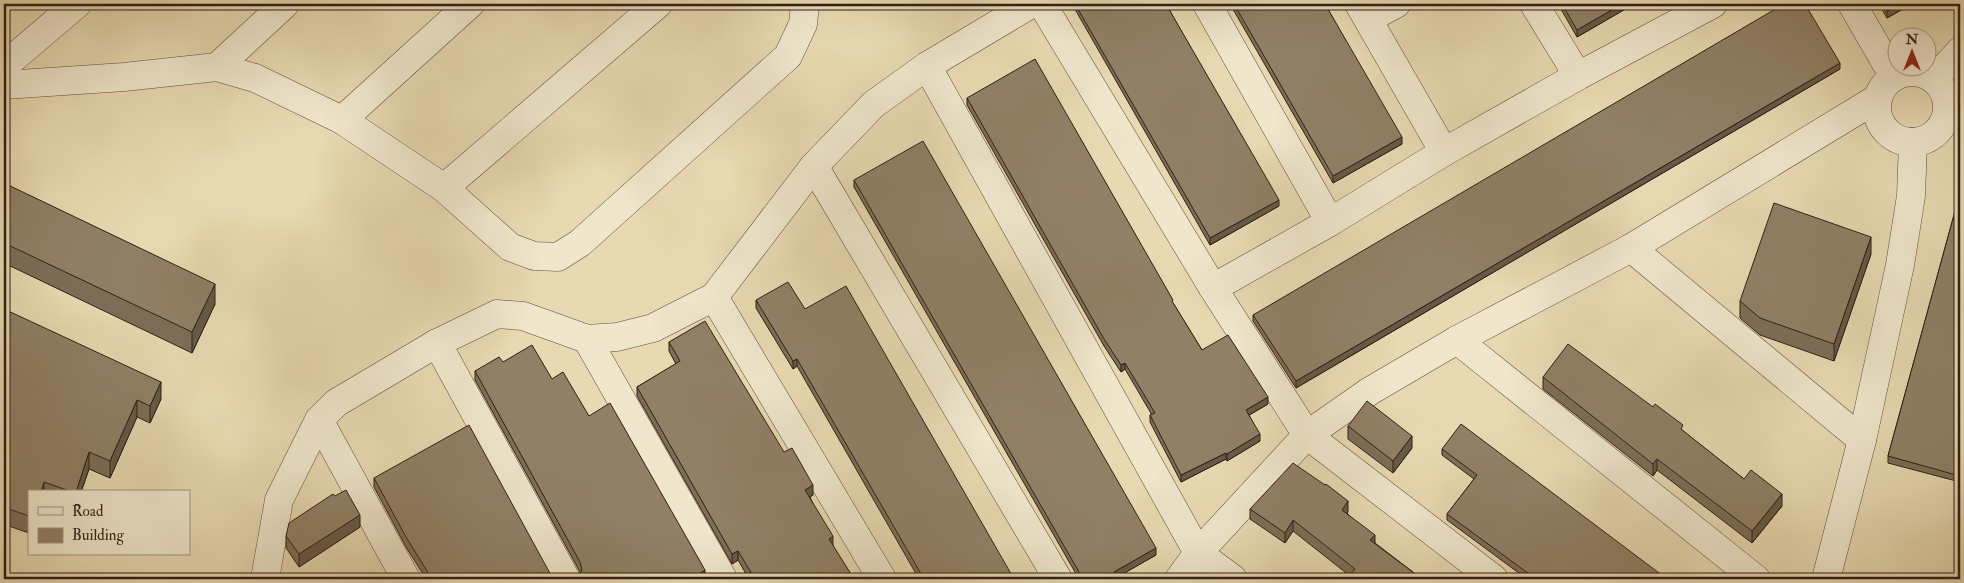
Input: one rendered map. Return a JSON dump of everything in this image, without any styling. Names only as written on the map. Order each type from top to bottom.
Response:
[{"type":"street","points":[[4,66],[77,4]]},
{"type":"street","points":[[217,67],[285,4]]},
{"type":"street","points":[[342,120],[470,4]]},
{"type":"street","points":[[444,188],[658,4]]},
{"type":"street","points":[[4,84],[124,77],[217,67],[255,78],[342,120],[444,188],[510,246],[534,256],[558,257],[580,243],[788,56],[803,24],[805,4]]},
{"type":"street","points":[[265,579],[279,500],[319,420],[336,403],[437,343],[497,314],[523,316],[587,339],[617,337],[653,328],[714,297],[814,166],[874,104],[927,66],[1031,4]]},
{"type":"street","points":[[1042,4],[1213,288],[1307,436],[1494,579]]},
{"type":"street","points":[[1207,4],[1330,222]]},
{"type":"street","points":[[1396,4],[1363,11],[1444,152]]},
{"type":"street","points":[[1534,4],[1578,76]]},
{"type":"street","points":[[1179,579],[1198,553],[1307,436],[1370,391],[1456,340],[1631,248],[1886,87],[1912,72],[1924,74],[1934,80],[1944,94],[1953,114],[1943,122],[1936,132],[1926,139],[1913,142],[1900,139],[1889,133],[1881,123],[1877,110],[1886,87],[1852,4]]},
{"type":"street","points":[[1213,288],[1330,222],[1444,152],[1706,5]]},
{"type":"street","points":[[1934,80],[1960,51]]},
{"type":"street","points":[[927,66],[1198,553],[1233,579]]},
{"type":"street","points":[[1826,579],[1862,440],[1900,265],[1911,196],[1913,142]]},
{"type":"street","points":[[814,166],[1058,579]]},
{"type":"street","points":[[1631,248],[1862,440]]},
{"type":"street","points":[[714,297],[882,579]]},
{"type":"street","points":[[587,339],[723,579]]},
{"type":"street","points":[[1456,340],[1756,579]]},
{"type":"street","points":[[437,343],[566,579]]},
{"type":"street","points":[[319,420],[406,579]]},
{"type":"building","points":[[1075,4],[1166,4],[1279,200],[1210,238]]},
{"type":"building","points":[[1234,4],[1325,4],[1402,137],[1333,176]]},
{"type":"building","points":[[1562,4],[1622,4],[1577,30]]},
{"type":"building","points":[[1784,4],[1805,4],[1840,63],[1296,381],[1253,315]]},
{"type":"building","points":[[1883,4],[1900,4],[1887,11]]},
{"type":"building","points":[[1035,59],[1172,301],[1202,350],[1228,335],[1268,397],[1246,410],[1260,434],[1227,454],[1181,475],[1150,415],[1155,413],[1125,363],[1121,365],[1104,339],[967,98]]},
{"type":"building","points":[[923,141],[1156,548],[1114,572],[1118,579],[1083,579],[854,180]]},
{"type":"building","points":[[4,183],[215,284],[192,332],[4,243]]},
{"type":"building","points":[[1960,193],[1960,476],[1888,456]]},
{"type":"building","points":[[1774,203],[1871,237],[1834,344],[1760,318],[1740,301]]},
{"type":"building","points":[[788,282],[805,309],[846,286],[1014,579],[924,579],[797,359],[793,361],[756,300]]},
{"type":"building","points":[[4,309],[161,382],[150,406],[137,400],[110,461],[89,452],[77,490],[66,490],[44,482],[42,490],[28,490],[28,516],[6,508],[4,514]]},
{"type":"building","points":[[705,321],[784,452],[792,448],[813,485],[805,490],[833,536],[829,539],[854,579],[755,579],[738,551],[732,554],[637,387],[680,361],[669,342]]},
{"type":"building","points":[[1568,344],[1653,407],[1655,404],[1683,425],[1681,429],[1744,479],[1751,470],[1782,494],[1752,531],[1657,459],[1653,464],[1543,377]]},
{"type":"building","points":[[532,345],[552,379],[563,372],[589,416],[610,403],[705,570],[694,577],[695,579],[578,579],[582,570],[580,562],[475,371],[499,357],[503,362]]},
{"type":"building","points":[[1367,401],[1412,436],[1393,461],[1348,426]]},
{"type":"building","points":[[1461,424],[1667,579],[1536,579],[1447,514],[1477,475],[1442,449]]},
{"type":"building","points":[[469,425],[554,579],[432,579],[406,537],[374,478]]},
{"type":"building","points":[[1293,463],[1348,501],[1342,510],[1375,535],[1370,540],[1422,579],[1355,579],[1350,575],[1355,569],[1293,520],[1285,533],[1250,509]]},
{"type":"building","points":[[346,490],[360,515],[299,554],[286,536],[289,523],[333,494],[335,496]]}]
